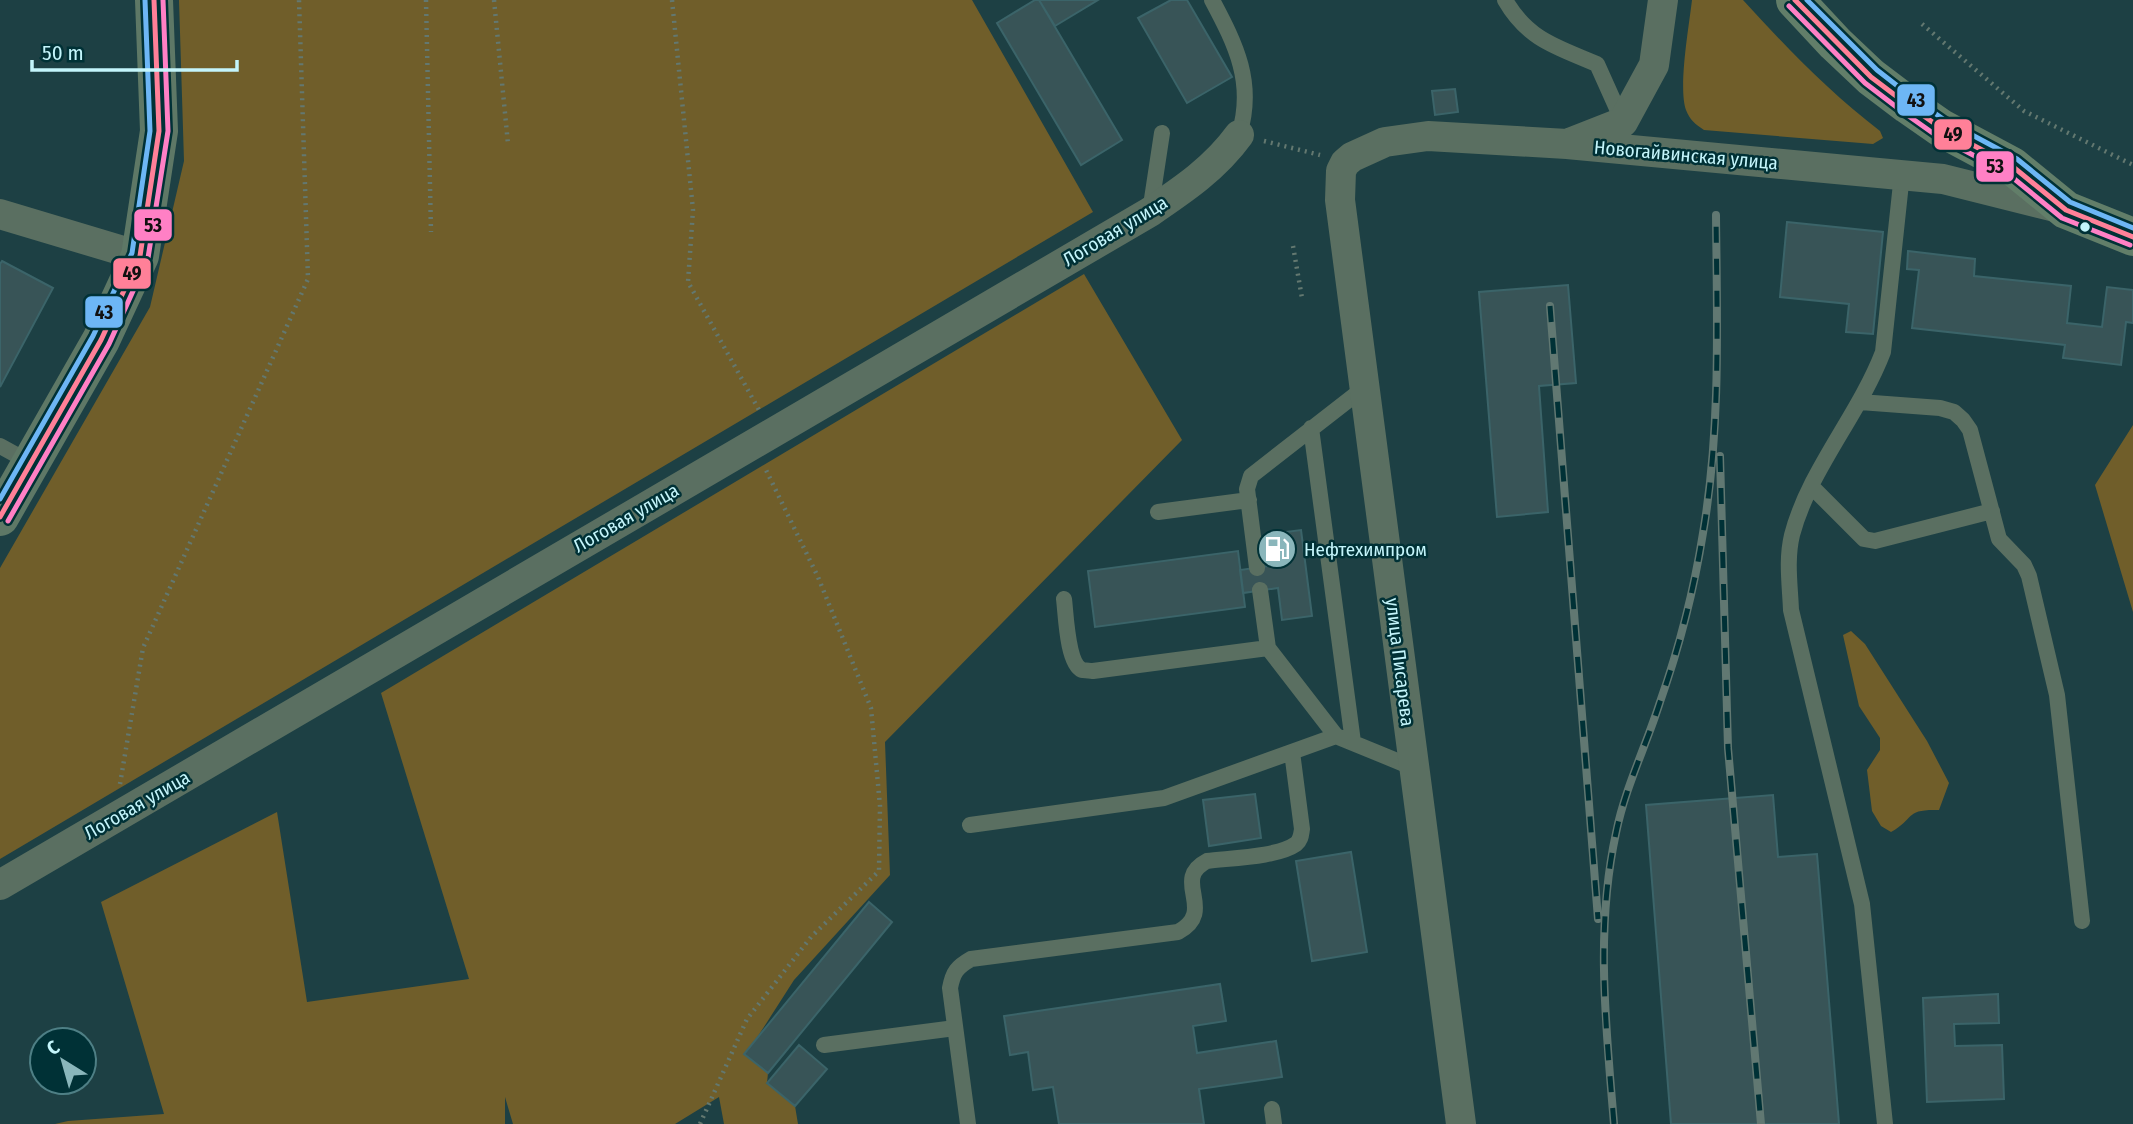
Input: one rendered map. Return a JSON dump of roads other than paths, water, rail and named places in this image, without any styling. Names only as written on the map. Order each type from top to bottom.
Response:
[{"type":"main road","points":[[1795,0],[1844,52],[1908,106],[1941,128],[2012,166],[2067,210],[2133,237]]},
{"type":"street","points":[[0,517],[16,455],[101,340],[140,256],[159,131],[154,0]]},
{"type":"street","points":[[1567,144],[1623,122],[1654,65],[1663,0]]},
{"type":"street","name":"Логовая улица","points":[[0,885],[1150,212],[1192,184],[1224,156],[1239,135]]},
{"type":"street","name":"Новогайвинская улица","points":[[1340,200],[1339,179],[1345,163],[1352,156],[1377,145],[1428,136],[1567,144],[1902,174],[1943,179],[2067,210]]},
{"type":"street","name":"улица Писарева","points":[[1340,200],[1461,1124]]},
{"type":"street","points":[[1,216],[140,256]]},
{"type":"lane","points":[[1212,0],[1241,64],[1246,102],[1239,135]]},
{"type":"lane","points":[[1506,0],[1516,18],[1539,39],[1597,64],[1623,122]]},
{"type":"lane","points":[[1150,212],[1162,132]]},
{"type":"lane","points":[[1885,1124],[1862,904],[1791,610],[1788,560],[1792,534],[1812,487],[1873,378],[1883,352],[1902,174]]},
{"type":"lane","points":[[1257,568],[1247,483],[1251,476],[1364,388]]},
{"type":"lane","points":[[1860,402],[1940,408],[1954,412],[1970,430],[1999,539],[2024,565],[2029,576],[2057,695],[2082,921]]},
{"type":"lane","points":[[1311,428],[1353,742]]},
{"type":"lane","points":[[1812,487],[1864,538],[1875,541],[1992,511]]},
{"type":"lane","points":[[1158,512],[1249,500]]},
{"type":"lane","points":[[1261,590],[1268,648],[1336,736],[1414,768]]},
{"type":"lane","points":[[1064,599],[1071,656],[1082,670],[1093,671],[1268,648]]},
{"type":"lane","points":[[970,825],[1164,799],[1336,736]]},
{"type":"lane","points":[[968,1124],[950,988],[952,975],[958,966],[971,959],[1178,932],[1188,926],[1194,920],[1196,910],[1192,881],[1193,872],[1198,866],[1208,861],[1282,851],[1295,845],[1301,838],[1292,752]]},
{"type":"lane","points":[[824,1045],[955,1028]]},
{"type":"railway","points":[[1614,1124],[1604,978],[1610,869],[1625,800],[1680,640],[1703,533],[1715,414],[1716,215]]},
{"type":"railway","points":[[1550,306],[1598,919]]},
{"type":"railway","points":[[1720,456],[1728,748],[1761,1124]]},
{"type":"place","name":"Нефтехимпром","points":[[1277,549]]}]
